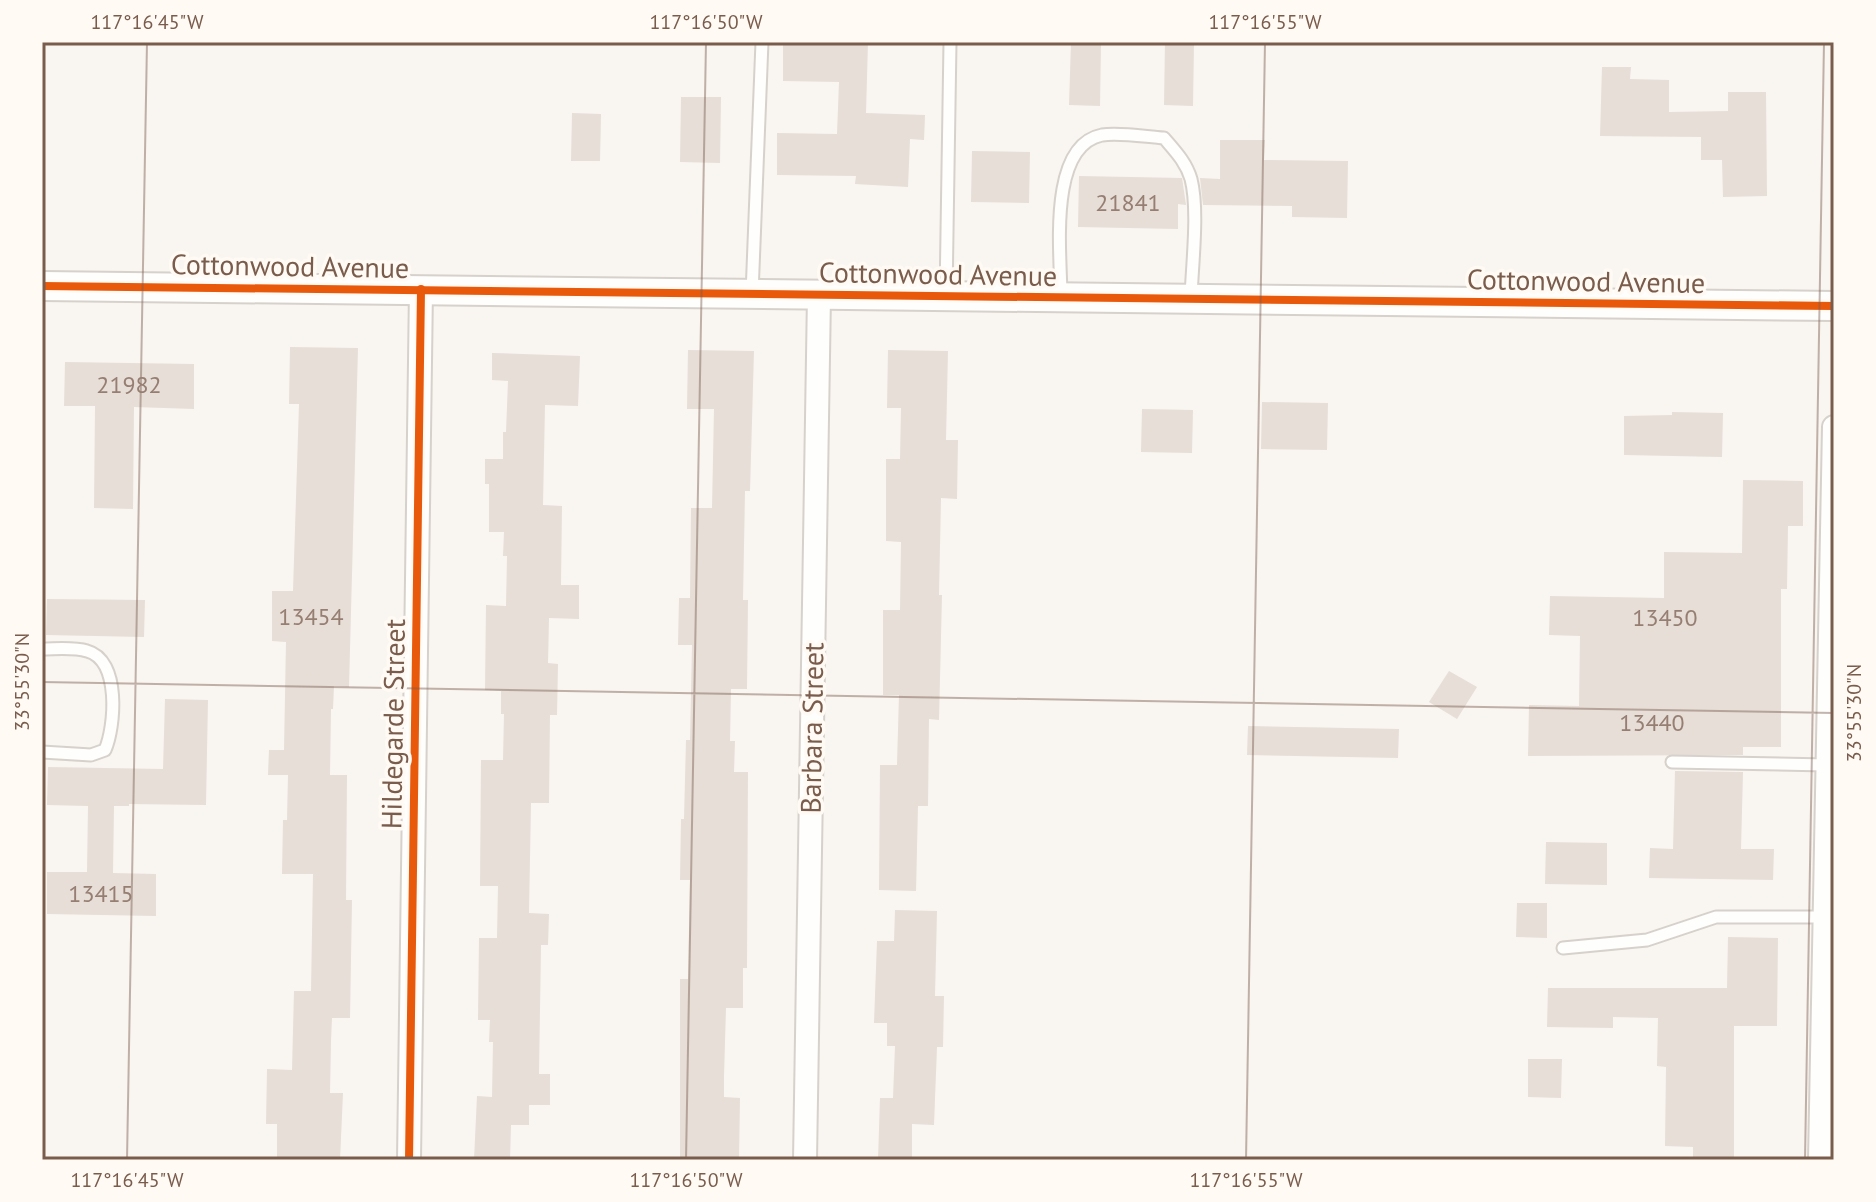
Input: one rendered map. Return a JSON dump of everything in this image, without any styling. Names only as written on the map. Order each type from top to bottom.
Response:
[{"type":"street","name":"Cottonwood Avenue","points":[[42,286],[1834,306]]},
{"type":"street","name":"Hildegarde Street","points":[[409,1160],[421,289]]},
{"type":"street","name":"Barbara Street","points":[[805,1160],[819,295]]},
{"type":"street","points":[[1820,1160],[1827,765],[1832,676],[1834,427]]},
{"type":"lane","points":[[752,295],[762,42]]},
{"type":"lane","points":[[946,297],[950,42]]},
{"type":"lane","points":[[1061,298],[1061,204],[1066,171],[1079,148],[1102,135],[1164,138],[1182,158],[1191,181],[1194,207],[1191,299]]},
{"type":"lane","points":[[42,649],[90,651],[101,661],[110,681],[114,706],[111,736],[105,750],[91,755],[42,752]]},
{"type":"lane","points":[[1672,762],[1827,765]]},
{"type":"lane","points":[[1563,948],[1647,940],[1716,917],[1825,917]]},
{"type":"building","points":[[783,42],[868,42],[866,113],[925,115],[924,140],[910,139],[908,187],[855,184],[856,176],[777,175],[777,133],[837,134],[839,82],[783,81]]},
{"type":"building","points":[[1071,42],[1101,42],[1100,106],[1069,105]]},
{"type":"building","points":[[1165,42],[1194,42],[1193,106],[1164,105]]},
{"type":"building","points":[[1602,67],[1631,67],[1630,79],[1669,80],[1669,112],[1728,111],[1728,92],[1766,92],[1767,196],[1723,197],[1722,160],[1701,160],[1701,137],[1600,136]]},
{"type":"building","points":[[681,97],[721,97],[720,163],[680,162]]},
{"type":"building","points":[[572,113],[601,114],[600,161],[571,161]]},
{"type":"building","points":[[1220,140],[1265,140],[1264,160],[1348,161],[1347,218],[1292,217],[1292,206],[1203,205],[1200,178],[1220,179]]},
{"type":"building","points":[[972,151],[1030,152],[1029,203],[971,202]]},
{"type":"building","points":[[1079,176],[1182,178],[1186,205],[1178,204],[1178,229],[1078,227]]},
{"type":"building","points":[[290,347],[358,348],[349,687],[334,686],[331,709],[330,775],[347,775],[346,900],[352,900],[350,1018],[332,1018],[330,1093],[343,1093],[340,1160],[277,1160],[277,1124],[266,1124],[267,1069],[292,1070],[294,991],[311,991],[313,874],[282,874],[288,775],[268,775],[269,750],[284,750],[286,642],[272,641],[272,591],[293,591],[299,404],[289,404]]},
{"type":"building","points":[[688,350],[754,351],[750,491],[745,491],[743,600],[748,600],[747,689],[731,689],[730,741],[735,741],[734,772],[748,772],[747,968],[743,968],[743,1008],[726,1008],[724,1076],[724,1097],[740,1098],[739,1160],[680,1160],[680,979],[688,979],[690,880],[680,880],[681,819],[684,819],[686,740],[690,740],[692,645],[678,645],[679,598],[690,598],[691,508],[712,508],[714,409],[687,409]]},
{"type":"building","points":[[888,350],[948,351],[946,440],[958,440],[957,499],[941,498],[939,720],[929,719],[928,806],[918,806],[916,891],[879,890],[880,765],[897,765],[899,695],[883,695],[883,610],[900,610],[901,542],[886,541],[886,459],[900,459],[901,408],[887,408]]},
{"type":"building","points":[[492,353],[580,356],[578,406],[545,405],[543,505],[562,506],[561,585],[579,585],[579,619],[549,618],[548,663],[558,664],[557,715],[550,715],[549,803],[531,803],[529,913],[549,914],[548,945],[541,945],[539,1074],[550,1074],[550,1105],[529,1105],[529,1125],[511,1125],[510,1160],[474,1160],[477,1096],[492,1097],[493,1042],[489,1042],[490,1020],[478,1020],[479,938],[497,938],[498,886],[480,886],[481,760],[503,760],[501,691],[485,690],[486,605],[506,606],[504,532],[489,532],[489,484],[485,484],[485,459],[503,459],[508,381],[492,380]]},
{"type":"building","points":[[65,362],[194,364],[194,409],[134,407],[133,509],[94,508],[95,406],[64,406]]},
{"type":"building","points":[[1262,402],[1328,403],[1327,450],[1261,449]]},
{"type":"building","points":[[1142,409],[1193,410],[1192,453],[1141,452]]},
{"type":"building","points":[[1672,412],[1723,413],[1722,457],[1624,455],[1624,416],[1672,415]]},
{"type":"building","points":[[1743,480],[1803,481],[1803,526],[1788,526],[1787,589],[1781,589],[1781,747],[1743,747],[1743,755],[1528,756],[1529,705],[1579,706],[1580,636],[1549,635],[1550,596],[1664,598],[1664,552],[1742,553]]},
{"type":"building","points":[[47,599],[145,600],[144,637],[46,635]]},
{"type":"building","points":[[1449,671],[1477,687],[1457,719],[1429,702]]},
{"type":"building","points":[[165,699],[208,700],[206,805],[114,806],[113,873],[156,874],[156,916],[47,914],[47,872],[87,872],[88,806],[47,805],[48,767],[163,769]]},
{"type":"building","points":[[1248,726],[1399,729],[1398,758],[1247,755]]},
{"type":"building","points":[[1675,771],[1743,772],[1741,849],[1774,849],[1773,880],[1649,878],[1650,848],[1673,849]]},
{"type":"building","points":[[1546,842],[1607,843],[1607,885],[1545,884]]},
{"type":"building","points":[[1517,903],[1547,903],[1547,938],[1516,937]]},
{"type":"building","points":[[895,910],[937,911],[935,996],[944,996],[943,1047],[937,1047],[934,1125],[912,1124],[912,1160],[878,1160],[880,1098],[893,1098],[895,1046],[887,1046],[887,1023],[874,1023],[877,941],[894,941]]},
{"type":"building","points":[[1728,937],[1778,938],[1777,1026],[1734,1026],[1734,1160],[1693,1160],[1693,1147],[1665,1146],[1666,1067],[1657,1066],[1658,1018],[1613,1017],[1613,1028],[1547,1027],[1548,988],[1727,988]]},
{"type":"building","points":[[1528,1059],[1562,1059],[1561,1098],[1528,1097]]},
{"type":"cycle path","points":[[42,286],[1834,306]]},
{"type":"cycle path","points":[[409,1160],[421,289]]}]
